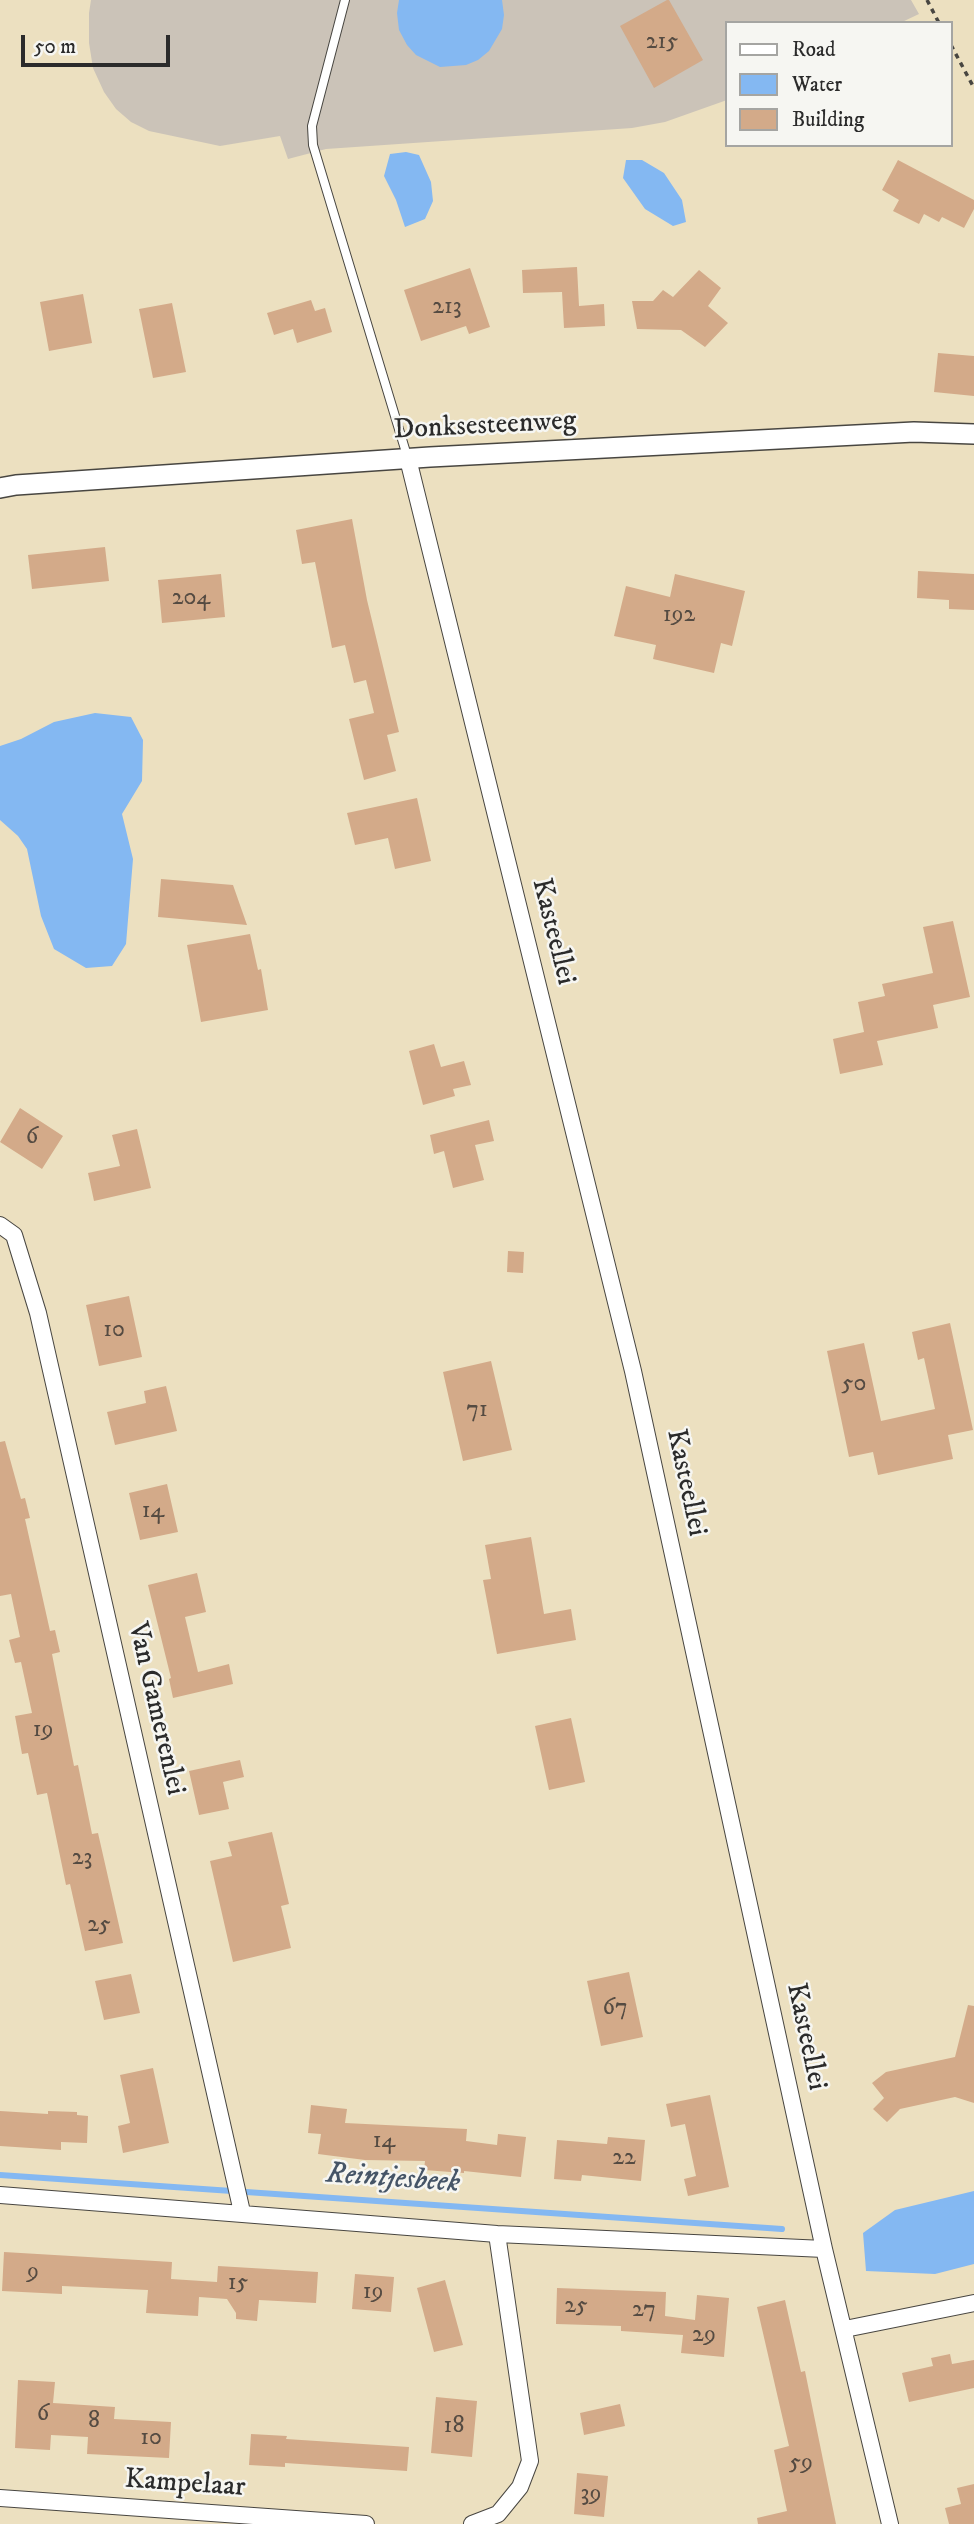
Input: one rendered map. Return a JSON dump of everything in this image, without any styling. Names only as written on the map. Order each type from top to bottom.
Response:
[{"type":"street","name":"Donksesteenweg","points":[[0,488],[408,459],[914,432],[974,434]]},
{"type":"street","name":"Kasteellei","points":[[408,459],[633,1371],[824,2249],[890,2524]]},
{"type":"street","name":"Van Gamerenlei","points":[[0,1225],[13,1235],[38,1313],[242,2212]]},
{"type":"street","points":[[0,2196],[242,2212],[497,2234],[824,2249]]},
{"type":"street","points":[[472,2524],[498,2514],[520,2487],[530,2461],[497,2234]]},
{"type":"street","points":[[845,2329],[974,2304]]},
{"type":"street","name":"Kampelaar","points":[[0,2498],[366,2524]]},
{"type":"lane","points":[[345,0],[312,126],[313,145],[408,459]]},
{"type":"path","points":[[928,0],[938,21]]},
{"type":"path","points":[[953,49],[974,88]]},
{"type":"shaded area","points":[[91,0],[911,0],[919,14],[904,21],[726,21],[726,100],[665,122],[632,128],[326,149],[288,159],[280,136],[220,146],[149,131],[131,122],[116,109],[104,92],[93,68],[89,43]]},
{"type":"water","points":[[399,0],[502,0],[502,29],[489,51],[478,60],[466,65],[440,67],[416,55],[407,45],[399,30]]},
{"type":"water","points":[[406,152],[419,155],[431,182],[433,201],[425,219],[405,227],[384,176],[390,154]]},
{"type":"water","points":[[626,160],[642,160],[664,173],[682,200],[686,222],[673,226],[645,209],[623,178]]},
{"type":"water","points":[[95,713],[131,717],[143,740],[142,781],[122,814],[133,859],[126,944],[112,966],[86,968],[54,949],[41,916],[27,849],[18,836],[0,820],[0,746],[21,739],[54,722]]},
{"type":"water","points":[[974,2191],[974,2264],[935,2274],[866,2271],[863,2233],[895,2210]]},
{"type":"building","points":[[667,0],[703,60],[654,88],[620,26]]},
{"type":"building","points":[[898,160],[974,200],[974,209],[964,228],[942,217],[939,222],[924,214],[919,224],[893,211],[899,200],[882,190]]},
{"type":"building","points":[[577,267],[579,306],[604,304],[605,326],[564,328],[562,292],[523,293],[522,270]]},
{"type":"building","points":[[470,268],[490,327],[469,334],[466,326],[421,341],[404,290]]},
{"type":"building","points":[[699,270],[721,288],[708,306],[728,323],[705,347],[681,330],[637,329],[632,301],[653,301],[663,290],[673,297]]},
{"type":"building","points":[[83,294],[92,343],[49,351],[40,302]]},
{"type":"building","points":[[311,300],[315,311],[325,308],[332,332],[297,343],[293,329],[274,335],[267,313]]},
{"type":"building","points":[[172,303],[186,372],[153,378],[139,309]]},
{"type":"building","points":[[938,353],[974,356],[974,396],[934,392]]},
{"type":"building","points":[[352,519],[367,600],[399,732],[387,735],[396,771],[364,780],[349,719],[374,713],[366,680],[354,683],[345,645],[332,648],[315,562],[302,564],[296,530]]},
{"type":"building","points":[[105,547],[109,581],[32,589],[28,555]]},
{"type":"building","points":[[918,571],[974,574],[974,610],[949,609],[949,600],[917,598]]},
{"type":"building","points":[[221,574],[225,617],[162,623],[158,580]]},
{"type":"building","points":[[675,574],[745,591],[732,646],[721,643],[714,673],[653,659],[656,645],[614,636],[626,586],[670,597]]},
{"type":"building","points":[[417,798],[431,861],[395,869],[388,838],[355,845],[347,813]]},
{"type":"building","points":[[161,879],[233,885],[247,925],[158,917]]},
{"type":"building","points":[[953,921],[970,997],[933,1005],[938,1028],[877,1041],[883,1065],[840,1074],[833,1039],[864,1032],[858,1002],[885,996],[882,984],[933,973],[923,927]]},
{"type":"building","points":[[250,934],[258,970],[261,969],[268,1010],[201,1022],[187,945]]},
{"type":"building","points":[[434,1044],[441,1067],[464,1061],[471,1085],[453,1089],[455,1096],[423,1105],[409,1051]]},
{"type":"building","points":[[20,1108],[63,1136],[42,1169],[0,1142]]},
{"type":"building","points":[[489,1120],[494,1141],[475,1145],[484,1180],[453,1188],[444,1151],[434,1154],[430,1135]]},
{"type":"building","points":[[137,1129],[151,1188],[94,1201],[88,1173],[120,1166],[112,1135]]},
{"type":"building","points":[[508,1251],[524,1252],[523,1273],[507,1272]]},
{"type":"building","points":[[129,1296],[142,1357],[99,1366],[86,1305]]},
{"type":"building","points":[[950,1323],[973,1430],[948,1435],[953,1459],[878,1475],[873,1452],[849,1457],[827,1351],[864,1343],[881,1421],[935,1409],[924,1358],[918,1360],[912,1332]]},
{"type":"building","points":[[491,1361],[512,1450],[463,1461],[443,1372]]},
{"type":"building","points":[[166,1386],[177,1431],[115,1445],[107,1412],[146,1403],[144,1391]]},
{"type":"building","points":[[5,1441],[21,1499],[25,1498],[30,1518],[25,1519],[50,1631],[55,1630],[60,1652],[52,1654],[74,1766],[78,1765],[92,1834],[98,1833],[123,1943],[85,1951],[70,1884],[66,1885],[47,1793],[37,1795],[28,1753],[22,1754],[15,1716],[32,1713],[21,1662],[15,1663],[9,1640],[20,1637],[11,1594],[0,1596],[0,1442]]},
{"type":"building","points":[[167,1484],[178,1532],[140,1540],[129,1493]]},
{"type":"building","points":[[531,1537],[544,1614],[571,1609],[576,1640],[497,1654],[483,1580],[491,1579],[485,1545]]},
{"type":"building","points":[[197,1573],[206,1612],[185,1617],[198,1672],[229,1664],[233,1684],[173,1698],[171,1678],[148,1585]]},
{"type":"building","points":[[571,1718],[585,1782],[549,1790],[535,1726]]},
{"type":"building","points":[[240,1760],[244,1777],[223,1782],[229,1809],[199,1815],[189,1771]]},
{"type":"building","points":[[272,1832],[289,1904],[281,1906],[291,1948],[233,1962],[210,1861],[232,1856],[228,1842]]},
{"type":"building","points":[[629,1972],[643,2037],[601,2046],[587,1981]]},
{"type":"building","points":[[131,1974],[140,2013],[104,2020],[95,1981]]},
{"type":"building","points":[[968,2005],[974,2006],[974,2103],[955,2097],[900,2109],[887,2122],[873,2109],[884,2098],[872,2083],[886,2072],[955,2057]]},
{"type":"building","points":[[153,2068],[169,2143],[123,2153],[118,2126],[130,2123],[120,2075]]},
{"type":"building","points":[[710,2095],[729,2187],[688,2196],[684,2179],[696,2176],[685,2124],[671,2127],[666,2104]]},
{"type":"building","points":[[311,2105],[347,2109],[345,2123],[467,2129],[466,2141],[497,2145],[498,2134],[526,2137],[521,2177],[424,2170],[425,2161],[365,2160],[318,2154],[321,2134],[308,2133]]},
{"type":"building","points":[[0,2111],[48,2114],[48,2111],[77,2112],[77,2115],[88,2116],[87,2143],[61,2142],[61,2150],[0,2146]]},
{"type":"building","points":[[608,2137],[645,2140],[641,2181],[582,2175],[581,2181],[554,2179],[557,2140],[607,2144]]},
{"type":"building","points":[[4,2252],[172,2262],[171,2279],[217,2282],[218,2266],[318,2272],[316,2303],[259,2300],[257,2321],[236,2319],[236,2313],[227,2299],[199,2297],[198,2316],[146,2313],[148,2290],[62,2286],[62,2294],[2,2291]]},
{"type":"building","points":[[355,2274],[394,2277],[391,2312],[352,2309]]},
{"type":"building","points":[[445,2280],[463,2345],[434,2352],[417,2288]]},
{"type":"building","points":[[557,2288],[666,2292],[665,2316],[695,2320],[697,2295],[729,2298],[724,2357],[681,2353],[683,2335],[621,2331],[621,2326],[556,2324]]},
{"type":"building","points":[[785,2300],[801,2372],[805,2371],[836,2524],[758,2524],[757,2518],[787,2511],[774,2450],[789,2446],[757,2307]]},
{"type":"building","points":[[950,2354],[952,2364],[974,2360],[974,2388],[909,2402],[902,2373],[933,2366],[931,2358]]},
{"type":"building","points":[[18,2380],[55,2382],[53,2403],[115,2407],[114,2419],[171,2422],[169,2458],[87,2454],[88,2437],[51,2435],[50,2450],[15,2448]]},
{"type":"building","points":[[436,2397],[477,2401],[472,2457],[431,2453]]},
{"type":"building","points":[[620,2404],[625,2426],[584,2435],[580,2413]]},
{"type":"building","points":[[251,2434],[287,2436],[286,2439],[409,2447],[407,2471],[285,2463],[285,2467],[249,2465]]},
{"type":"building","points":[[577,2473],[608,2476],[604,2517],[574,2514]]},
{"type":"building","points":[[974,2484],[974,2524],[949,2524],[945,2508],[961,2504],[957,2488]]},
{"type":"waterway","name":"Reintjesbeek","points":[[0,2175],[782,2229]]}]
